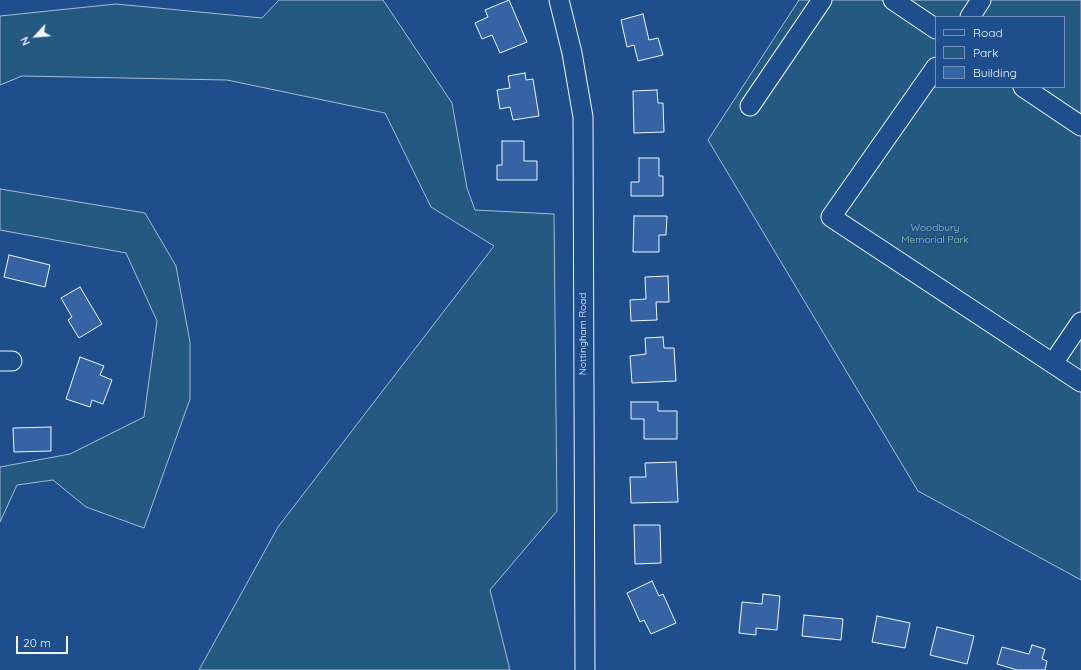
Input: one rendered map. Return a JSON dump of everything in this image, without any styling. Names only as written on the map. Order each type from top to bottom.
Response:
[{"type":"street","name":"Nottingham Road","points":[[559,0],[572,52],[583,118],[585,670]]},
{"type":"street","points":[[750,106],[822,0]]},
{"type":"street","points":[[893,0],[935,28]]},
{"type":"street","points":[[971,16],[981,0]]},
{"type":"street","points":[[935,68],[831,217],[1081,382]]},
{"type":"street","points":[[1024,88],[1081,126]]},
{"type":"street","points":[[1053,363],[1081,322]]},
{"type":"green space","points":[[279,0],[383,0],[452,103],[467,188],[475,210],[554,214],[557,511],[490,590],[510,670],[199,670],[278,527],[494,246],[431,207],[385,113],[227,80],[22,76],[0,85],[0,16],[116,4],[262,18]]},
{"type":"green space","name":"Woodbury Memorial Park","points":[[799,0],[1081,0],[1081,580],[918,491],[708,140]]},
{"type":"green space","points":[[0,189],[145,213],[176,266],[190,342],[190,399],[144,528],[86,507],[53,480],[17,485],[0,522],[0,467],[70,454],[144,417],[157,321],[126,253],[0,230]]},
{"type":"building","points":[[509,0],[527,42],[500,53],[492,35],[482,39],[475,23],[488,17],[485,10]]},
{"type":"building","points":[[643,14],[649,40],[658,38],[663,55],[638,61],[634,45],[627,47],[621,20]]},
{"type":"building","points":[[525,73],[526,80],[533,79],[539,116],[513,120],[510,107],[500,109],[497,90],[510,88],[508,76]]},
{"type":"building","points":[[657,90],[658,103],[663,103],[664,132],[634,133],[633,91]]},
{"type":"building","points":[[502,141],[524,141],[524,161],[537,161],[537,180],[497,180],[497,165],[502,165]]},
{"type":"building","points":[[639,158],[659,158],[659,176],[663,176],[663,196],[631,196],[631,182],[639,182]]},
{"type":"building","points":[[634,216],[667,216],[666,235],[659,235],[659,252],[633,252]]},
{"type":"building","points":[[9,255],[50,265],[45,287],[4,277]]},
{"type":"building","points":[[668,276],[669,302],[656,302],[657,320],[631,321],[630,300],[646,299],[645,277]]},
{"type":"building","points":[[80,287],[102,324],[79,338],[68,320],[72,317],[61,298]]},
{"type":"building","points":[[663,337],[664,348],[674,348],[676,381],[632,383],[630,356],[646,354],[645,338]]},
{"type":"building","points":[[80,357],[104,366],[100,375],[112,380],[103,404],[92,400],[90,407],[66,399]]},
{"type":"building","points":[[631,402],[658,402],[658,411],[677,411],[677,439],[644,439],[644,419],[631,419]]},
{"type":"building","points":[[51,427],[51,451],[14,452],[13,428]]},
{"type":"building","points":[[676,462],[678,502],[631,503],[630,477],[646,477],[645,463]]},
{"type":"building","points":[[634,525],[660,525],[661,563],[635,564]]},
{"type":"building","points":[[652,581],[659,596],[663,594],[676,623],[651,634],[644,620],[640,622],[627,593]]},
{"type":"building","points":[[763,594],[780,596],[777,630],[756,628],[756,635],[739,633],[742,602],[762,604]]},
{"type":"building","points":[[804,615],[843,619],[841,640],[802,636]]},
{"type":"building","points":[[877,616],[910,623],[905,648],[872,642]]},
{"type":"building","points":[[937,627],[974,636],[967,664],[930,655]]},
{"type":"building","points":[[1032,645],[1045,649],[1042,659],[1047,661],[1045,670],[1017,670],[997,664],[1002,647],[1029,654]]}]
